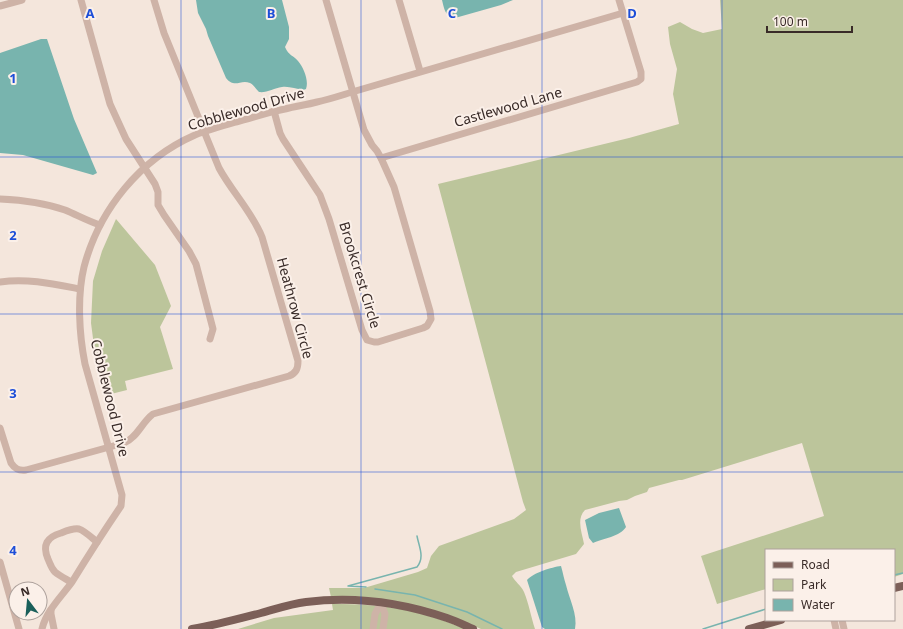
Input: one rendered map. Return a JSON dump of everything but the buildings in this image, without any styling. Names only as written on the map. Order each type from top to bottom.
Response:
[{"type":"main road","points":[[192,629],[218,624],[291,605],[331,600],[359,601],[406,606],[448,618],[473,629]]},
{"type":"main road","points":[[749,629],[777,621]]},
{"type":"main road","points":[[205,629],[218,624]]},
{"type":"street","points":[[0,6],[22,0]]},
{"type":"street","points":[[80,0],[110,104],[126,139],[155,184],[158,192],[158,205],[196,264],[213,329],[210,339]]},
{"type":"street","points":[[154,0],[164,33],[204,132]]},
{"type":"street","name":"Brookcrest Circle","points":[[274,111],[283,140],[320,195],[329,219],[363,334],[367,340],[378,342],[427,326],[431,319],[430,311],[394,187],[381,158],[364,130],[326,0]]},
{"type":"street","points":[[399,0],[420,71]]},
{"type":"street","points":[[619,0],[623,13]]},
{"type":"street","name":"Cobblewood Drive","points":[[42,629],[43,624],[51,610],[121,506],[122,495],[82,346],[80,289],[84,268],[94,237],[110,209],[126,186],[162,154],[188,138],[204,132],[274,111],[316,103],[420,71],[623,13]]},
{"type":"street","name":"Castlewood Lane","points":[[381,158],[636,82],[641,79],[640,72],[623,13]]},
{"type":"street","name":"Heathrow Circle","points":[[109,447],[129,441],[153,414],[289,376],[298,370],[298,361],[262,237],[256,224],[224,177],[204,132]]},
{"type":"street","points":[[0,199],[45,205],[64,210],[100,226]]},
{"type":"street","points":[[0,282],[21,281],[48,283],[80,289]]},
{"type":"street","points":[[0,428],[11,463],[14,468],[21,470],[26,470],[109,447]]},
{"type":"street","points":[[71,582],[55,572],[51,566],[45,549],[47,542],[56,534],[74,529],[82,531],[97,542]]},
{"type":"street","points":[[0,562],[19,629]]},
{"type":"street","points":[[373,629],[375,614],[381,603]]},
{"type":"street","points":[[381,603],[385,614],[383,629]]},
{"type":"street","points":[[51,610],[54,629]]},
{"type":"green space","points":[[720,0],[903,0],[903,574],[895,577],[895,549],[765,549],[765,589],[717,604],[701,556],[824,516],[802,443],[682,480],[649,488],[647,492],[627,500],[585,510],[582,514],[580,522],[584,544],[576,554],[516,572],[512,576],[524,592],[535,629],[481,629],[449,615],[331,597],[329,588],[364,588],[427,568],[431,556],[439,546],[514,519],[526,510],[438,184],[629,138],[679,124],[673,94],[677,69],[670,44],[668,27],[680,22],[703,33],[722,29]]},
{"type":"green space","points":[[116,219],[155,265],[171,306],[160,327],[173,369],[125,381],[127,390],[107,395],[94,346],[91,323],[93,281],[102,251]]},
{"type":"green space","points":[[332,604],[369,605],[406,610],[436,618],[465,629],[238,629],[274,618],[333,610]]},
{"type":"water","points":[[196,0],[282,0],[289,27],[289,39],[285,47],[302,67],[306,78],[306,89],[303,90],[285,87],[259,92],[250,83],[232,83],[229,81],[226,78],[198,13]]},
{"type":"water","points":[[442,0],[513,0],[501,5],[455,18],[447,14]]},
{"type":"water","points":[[41,39],[47,39],[74,119],[97,173],[93,175],[23,155],[0,153],[0,53]]},
{"type":"water","points":[[619,508],[626,527],[624,530],[616,535],[593,543],[589,538],[585,520],[599,513]]},
{"type":"water","points":[[561,566],[574,612],[576,624],[575,629],[545,629],[542,627],[527,580],[543,571]]},
{"type":"waterway","points":[[366,587],[348,586],[417,567],[421,559],[417,536]]},
{"type":"waterway","points":[[895,575],[903,573]]},
{"type":"waterway","points":[[375,589],[415,595],[467,612],[502,629]]},
{"type":"waterway","points":[[703,629],[765,609]]}]
